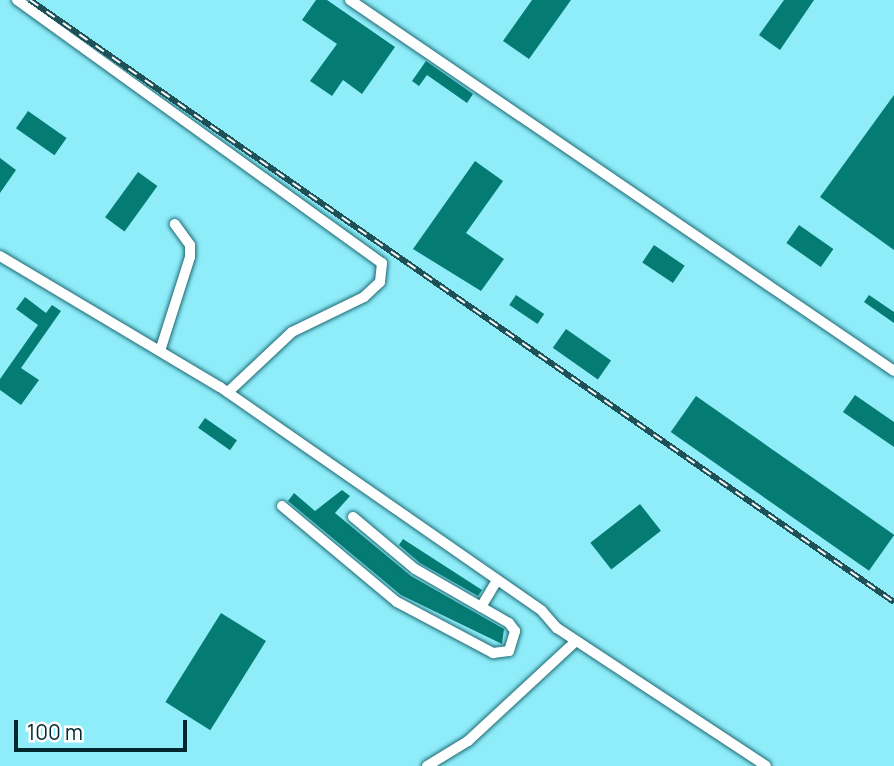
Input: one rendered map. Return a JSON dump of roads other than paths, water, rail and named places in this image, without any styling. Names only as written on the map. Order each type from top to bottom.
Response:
[{"type":"lane","points":[[17,0],[382,263],[380,282],[364,297],[292,332],[228,392]]},
{"type":"lane","points":[[350,0],[894,371]]},
{"type":"lane","points":[[160,351],[190,257],[190,245],[175,224]]},
{"type":"lane","points":[[0,256],[228,392],[497,580],[576,641],[766,766]]},
{"type":"lane","points":[[282,506],[397,601],[493,653],[509,651],[515,631],[481,607],[415,569],[353,517]]},
{"type":"lane","points":[[481,607],[497,580]]},
{"type":"lane","points":[[427,766],[468,741],[576,641]]},
{"type":"railway","points":[[30,0],[894,602]]}]
